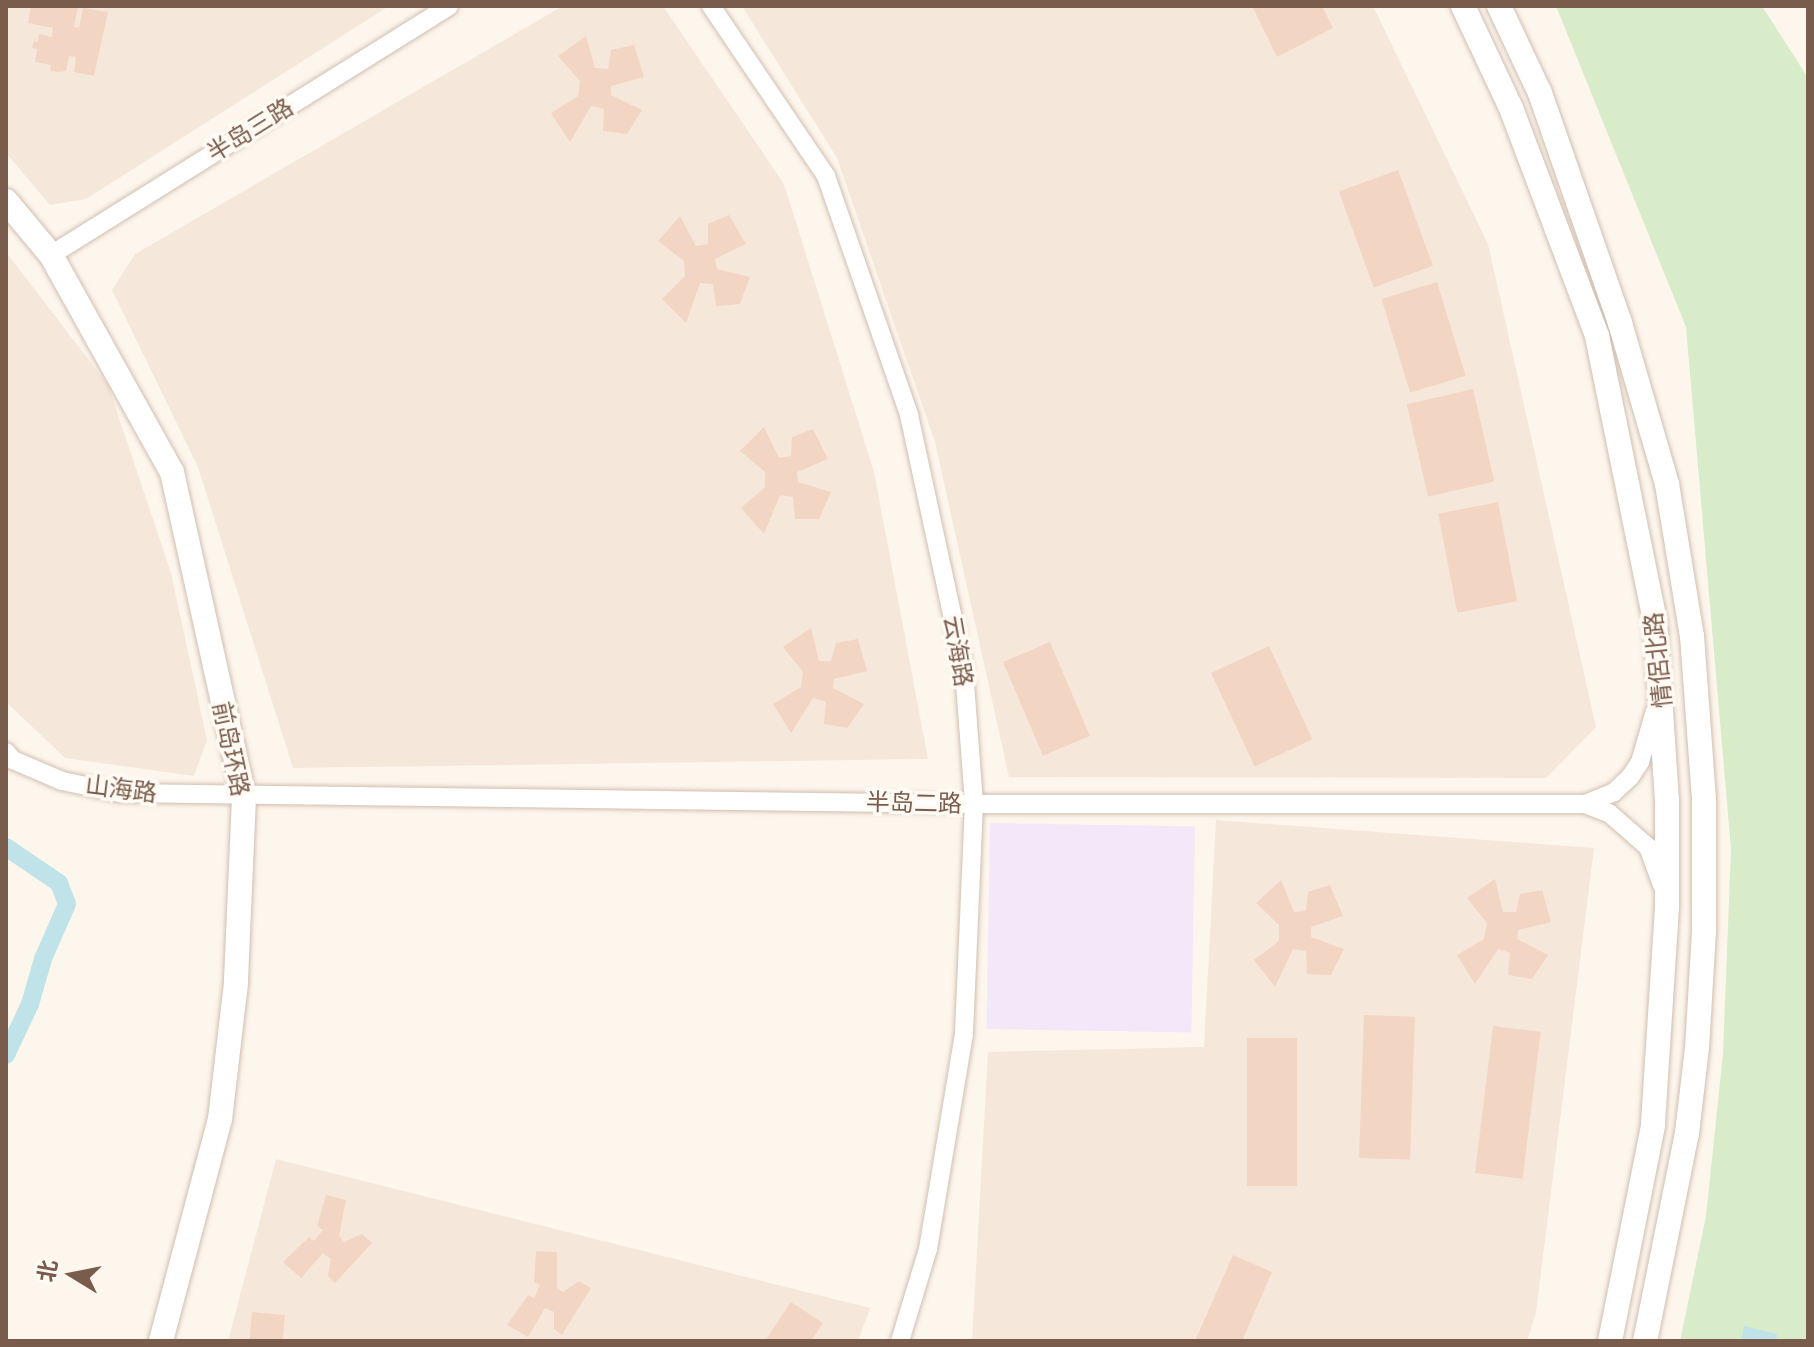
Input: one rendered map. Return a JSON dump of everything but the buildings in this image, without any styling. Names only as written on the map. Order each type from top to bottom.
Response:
[{"type":"main road","name":"情侶北路","points":[[1463,6],[1511,108],[1597,336],[1652,605],[1662,683],[1667,907],[1653,1126],[1610,1341]]},
{"type":"main road","name":"情侶北路","points":[[1499,6],[1540,93],[1620,323],[1667,484],[1692,636],[1704,800],[1704,931],[1697,1048],[1687,1133],[1645,1341]]},
{"type":"main road","name":"前岛环路","points":[[6,201],[51,255],[172,472],[244,797],[236,983],[220,1119],[161,1341]]},
{"type":"street","name":"半岛三路","points":[[51,255],[449,6]]},
{"type":"street","name":"云海路","points":[[711,6],[826,176],[909,415],[964,670],[974,804],[964,1034],[928,1249],[900,1341]]},
{"type":"street","points":[[1585,804],[1614,792],[1640,762],[1662,683]]},
{"type":"street","name":"山海路","points":[[6,752],[13,760],[62,781],[120,793],[244,797]]},
{"type":"street","name":"半岛二路","points":[[244,797],[974,804],[1585,804]]},
{"type":"street","points":[[1585,804],[1609,813],[1648,847],[1667,907]]},
{"type":"shaded area","points":[[6,6],[389,6],[86,199],[50,205],[6,153]]},
{"type":"shaded area","points":[[563,6],[663,6],[784,184],[874,472],[928,759],[293,768],[198,467],[112,290],[135,254]]},
{"type":"shaded area","points":[[742,6],[1373,6],[1488,244],[1596,727],[1546,778],[1009,777],[935,442],[837,158]]},
{"type":"shaded area","points":[[6,252],[108,385],[171,573],[207,740],[194,776],[65,758],[6,702]]},
{"type":"shaded area","points":[[1216,820],[1594,848],[1536,1312],[1527,1341],[972,1341],[988,1052],[1204,1047]]},
{"type":"shaded area","points":[[990,823],[1195,827],[1191,1033],[986,1029]]},
{"type":"shaded area","points":[[276,1159],[870,1308],[858,1341],[228,1341]]},
{"type":"green space","points":[[1556,6],[1762,6],[1808,78],[1808,1341],[1680,1341],[1706,1216],[1723,1054],[1731,849],[1686,327]]},
{"type":"water","points":[[1744,1326],[1777,1334],[1776,1341],[1741,1341]]},
{"type":"waterway","points":[[6,847],[59,883],[67,904],[43,959],[30,1004],[6,1055]]}]
